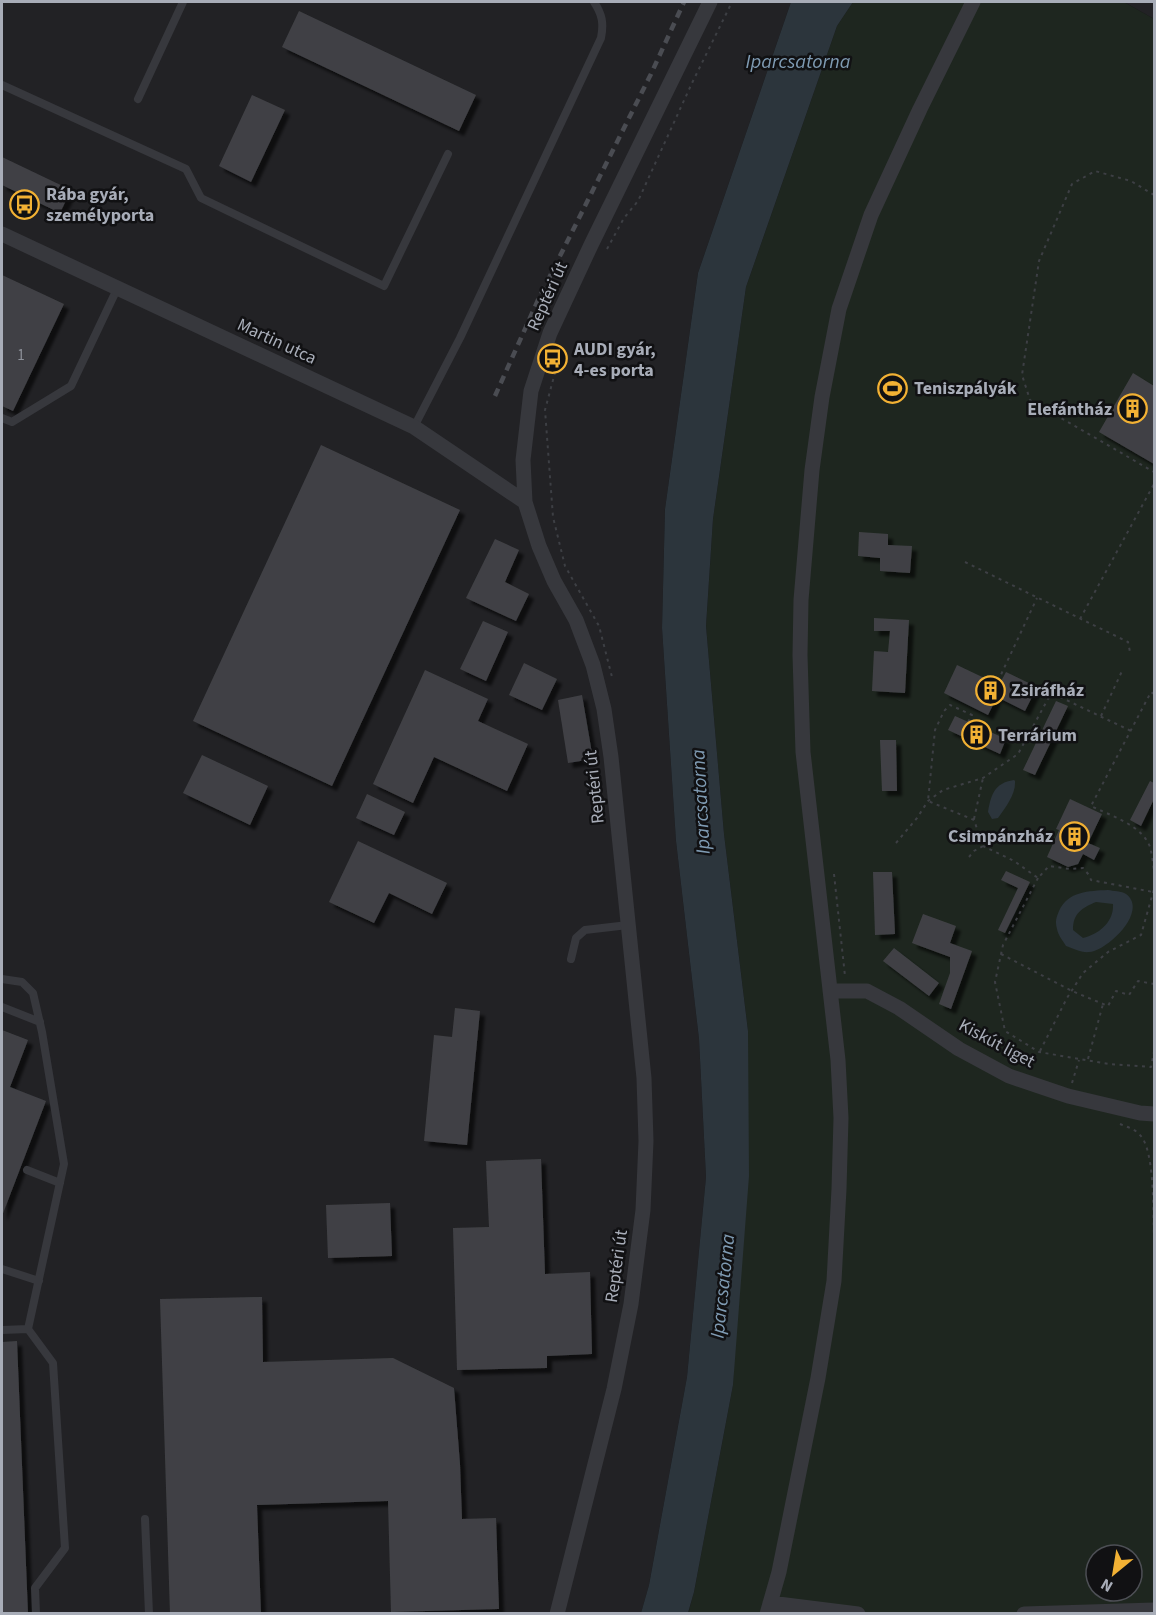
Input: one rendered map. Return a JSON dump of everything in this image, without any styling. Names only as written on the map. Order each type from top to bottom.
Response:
[{"type":"street","name":"Reptéri út","points":[[557,1614],[614,1389],[631,1304],[643,1210],[646,1141],[644,1078],[604,709],[593,665],[576,620],[539,546],[525,502],[523,460],[531,391],[550,333],[710,2]]},
{"type":"street","points":[[858,1614],[768,1608],[779,1572],[818,1378],[834,1281],[839,1190],[841,1118],[838,1060],[803,752],[801,600],[812,470],[822,398],[839,309],[871,215],[973,2]]},
{"type":"street","name":"Martin utca","points":[[2,234],[414,427],[525,502]]},
{"type":"street","name":"Kiskút liget","points":[[830,991],[867,991],[899,1008],[959,1048],[1009,1076],[1068,1096],[1140,1113],[1155,1114]]},
{"type":"street","points":[[1024,1614],[1155,1610]]},
{"type":"lane","points":[[138,99],[183,2]]},
{"type":"lane","points":[[414,427],[460,338],[601,38],[604,25],[600,11],[594,2]]},
{"type":"lane","points":[[2,85],[186,169],[201,198],[384,286],[448,154]]},
{"type":"lane","points":[[2,418],[12,422],[71,386],[117,289]]},
{"type":"lane","points":[[571,959],[576,938],[585,930],[628,925]]},
{"type":"lane","points":[[2,978],[22,982],[33,993],[64,1164],[28,1329],[53,1364],[65,1548],[35,1588],[36,1614]]},
{"type":"lane","points":[[2,1007],[40,1022]]},
{"type":"lane","points":[[27,1170],[60,1183]]},
{"type":"lane","points":[[2,1269],[39,1281]]},
{"type":"lane","points":[[2,1330],[28,1329]]},
{"type":"lane","points":[[144,1519],[149,1614]]},
{"type":"path","points":[[1155,195],[1131,181],[1095,171],[1072,184],[1039,261],[1022,375],[1030,400],[1155,472]]},
{"type":"path","points":[[1080,619],[1155,484]]},
{"type":"path","points":[[965,562],[1128,642],[1130,652]]},
{"type":"path","points":[[998,681],[1037,598]]},
{"type":"path","points":[[1101,716],[1122,669]]},
{"type":"path","points":[[1155,686],[1091,806],[1130,825],[1143,835],[1149,846],[1155,871]]},
{"type":"path","points":[[896,843],[928,801],[943,790],[982,778],[1018,754],[1049,697],[1056,695],[1131,731]]},
{"type":"path","points":[[928,801],[935,730],[944,711],[950,705],[957,708],[972,715],[968,722]]},
{"type":"path","points":[[982,778],[974,820],[983,846],[1014,861],[1038,878]]},
{"type":"path","points":[[928,801],[974,820]]},
{"type":"path","points":[[969,857],[983,846]]},
{"type":"path","points":[[1040,1052],[1083,973],[1108,952],[1141,934],[1154,891],[1091,880],[1083,868],[1049,866],[1038,878],[1003,945],[995,982],[1005,1031],[1040,1052],[1109,1064],[1150,1067],[1155,1052]]},
{"type":"path","points":[[1001,954],[1072,991],[1108,1006],[1116,992],[1129,996],[1138,981],[1155,984]]},
{"type":"path","points":[[1088,1060],[1103,1004]]},
{"type":"shaded area","points":[[2,2],[791,2],[698,273],[665,509],[662,628],[676,841],[699,1039],[706,1177],[687,1377],[649,1585],[641,1613],[2,1614]]},
{"type":"shaded area","points":[[853,2],[1124,2],[1154,19],[1154,1613],[688,1614],[733,1385],[748,1031],[724,834],[706,626],[713,519],[746,287],[837,26]]},
{"type":"shaded area","points":[[1124,2],[1154,2],[1154,19]]},
{"type":"water","name":"Iparcsatorna","points":[[791,2],[853,2],[837,26],[746,287],[713,519],[706,626],[724,834],[748,1031],[749,1176],[733,1385],[694,1592],[688,1613],[641,1613],[649,1585],[687,1377],[706,1177],[699,1039],[676,841],[662,628],[665,509],[698,273]]},
{"type":"water","points":[[1014,780],[1014,791],[1010,800],[998,818],[992,819],[988,812],[995,791],[1002,784]]},
{"type":"water","points":[[1108,890],[1122,892],[1132,901],[1129,920],[1123,929],[1115,938],[1097,950],[1083,952],[1066,946],[1058,933],[1056,924],[1063,904],[1080,893]],"holes":[[[1096,902],[1113,904],[1108,922],[1095,934],[1083,938],[1073,930],[1075,919],[1083,909]]]},
{"type":"building","points":[[299,11],[476,95],[459,131],[282,47]]},
{"type":"building","points":[[252,95],[285,110],[251,182],[219,166]]},
{"type":"building","points":[[2,157],[71,190],[60,213],[2,185]]},
{"type":"building","points":[[2,275],[64,304],[13,411],[2,406]]},
{"type":"building","name":"Elefántház","points":[[1133,373],[1154,386],[1154,464],[1099,432]]},
{"type":"building","points":[[321,445],[460,510],[332,786],[193,721]]},
{"type":"building","points":[[859,532],[888,534],[888,545],[912,546],[910,573],[880,571],[880,558],[858,556]]},
{"type":"building","points":[[495,539],[519,550],[505,582],[529,594],[516,621],[466,598]]},
{"type":"building","points":[[874,618],[909,620],[905,693],[872,691],[874,651],[888,652],[890,631],[874,631]]},
{"type":"building","points":[[483,621],[508,632],[486,681],[460,669]]},
{"type":"building","points":[[524,663],[557,679],[542,710],[509,695]]},
{"type":"building","name":"Zsiráfház","points":[[957,665],[999,685],[1006,672],[1037,687],[1025,711],[997,697],[988,715],[944,693]]},
{"type":"building","points":[[425,670],[488,699],[478,721],[528,744],[507,791],[434,757],[413,803],[373,784]]},
{"type":"building","points":[[582,695],[593,759],[568,763],[558,700]]},
{"type":"building","points":[[1056,701],[1068,706],[1035,775],[1023,770]]},
{"type":"building","name":"Terrárium","points":[[955,716],[1006,739],[1000,754],[948,730]]},
{"type":"building","points":[[880,740],[896,740],[897,791],[882,791]]},
{"type":"building","points":[[202,755],[268,786],[250,825],[183,793]]},
{"type":"building","points":[[1150,781],[1154,783],[1154,799],[1141,826],[1130,820]]},
{"type":"building","points":[[367,794],[405,812],[394,835],[356,818]]},
{"type":"building","name":"Csimpánzház","points":[[1070,799],[1102,814],[1088,843],[1100,848],[1094,860],[1083,854],[1078,864],[1068,867],[1047,857],[1059,830],[1056,829]]},
{"type":"building","points":[[358,841],[447,883],[432,914],[389,893],[374,923],[329,902]]},
{"type":"building","points":[[1006,871],[1030,882],[1005,933],[998,930],[1018,888],[1001,880]]},
{"type":"building","points":[[873,872],[892,872],[895,934],[875,935]]},
{"type":"building","points":[[923,914],[956,926],[950,943],[972,951],[951,1009],[939,1004],[950,973],[950,957],[912,943]]},
{"type":"building","points":[[894,948],[939,983],[929,996],[883,961]]},
{"type":"building","points":[[455,1008],[480,1011],[467,1145],[424,1141],[434,1035],[452,1037]]},
{"type":"building","points":[[2,1030],[28,1040],[10,1087],[46,1101],[2,1216]]},
{"type":"building","points":[[541,1159],[545,1274],[590,1272],[592,1354],[547,1356],[547,1368],[457,1370],[453,1228],[489,1227],[486,1161]]},
{"type":"building","points":[[390,1203],[392,1256],[328,1258],[326,1205]]},
{"type":"building","points":[[262,1297],[263,1362],[393,1358],[454,1388],[462,1519],[496,1518],[499,1609],[391,1612],[388,1501],[257,1505],[261,1614],[170,1614],[160,1299]]},
{"type":"building","points":[[17,1341],[28,1614],[2,1614],[2,1342]]},
{"type":"railway","points":[[495,396],[538,300],[651,74],[684,2]]},
{"type":"place","name":"Rába gyár, személyporta","points":[[25,204]]},
{"type":"place","name":"AUDI gyár, 4-es porta","points":[[553,359]]},
{"type":"place","name":"Teniszpályák","points":[[893,388]]},
{"type":"place","name":"Elefántház","points":[[1133,409]]},
{"type":"place","name":"Zsiráfház","points":[[990,690]]},
{"type":"place","name":"Terrárium","points":[[977,735]]},
{"type":"place","name":"Csimpánzház","points":[[1074,836]]}]
